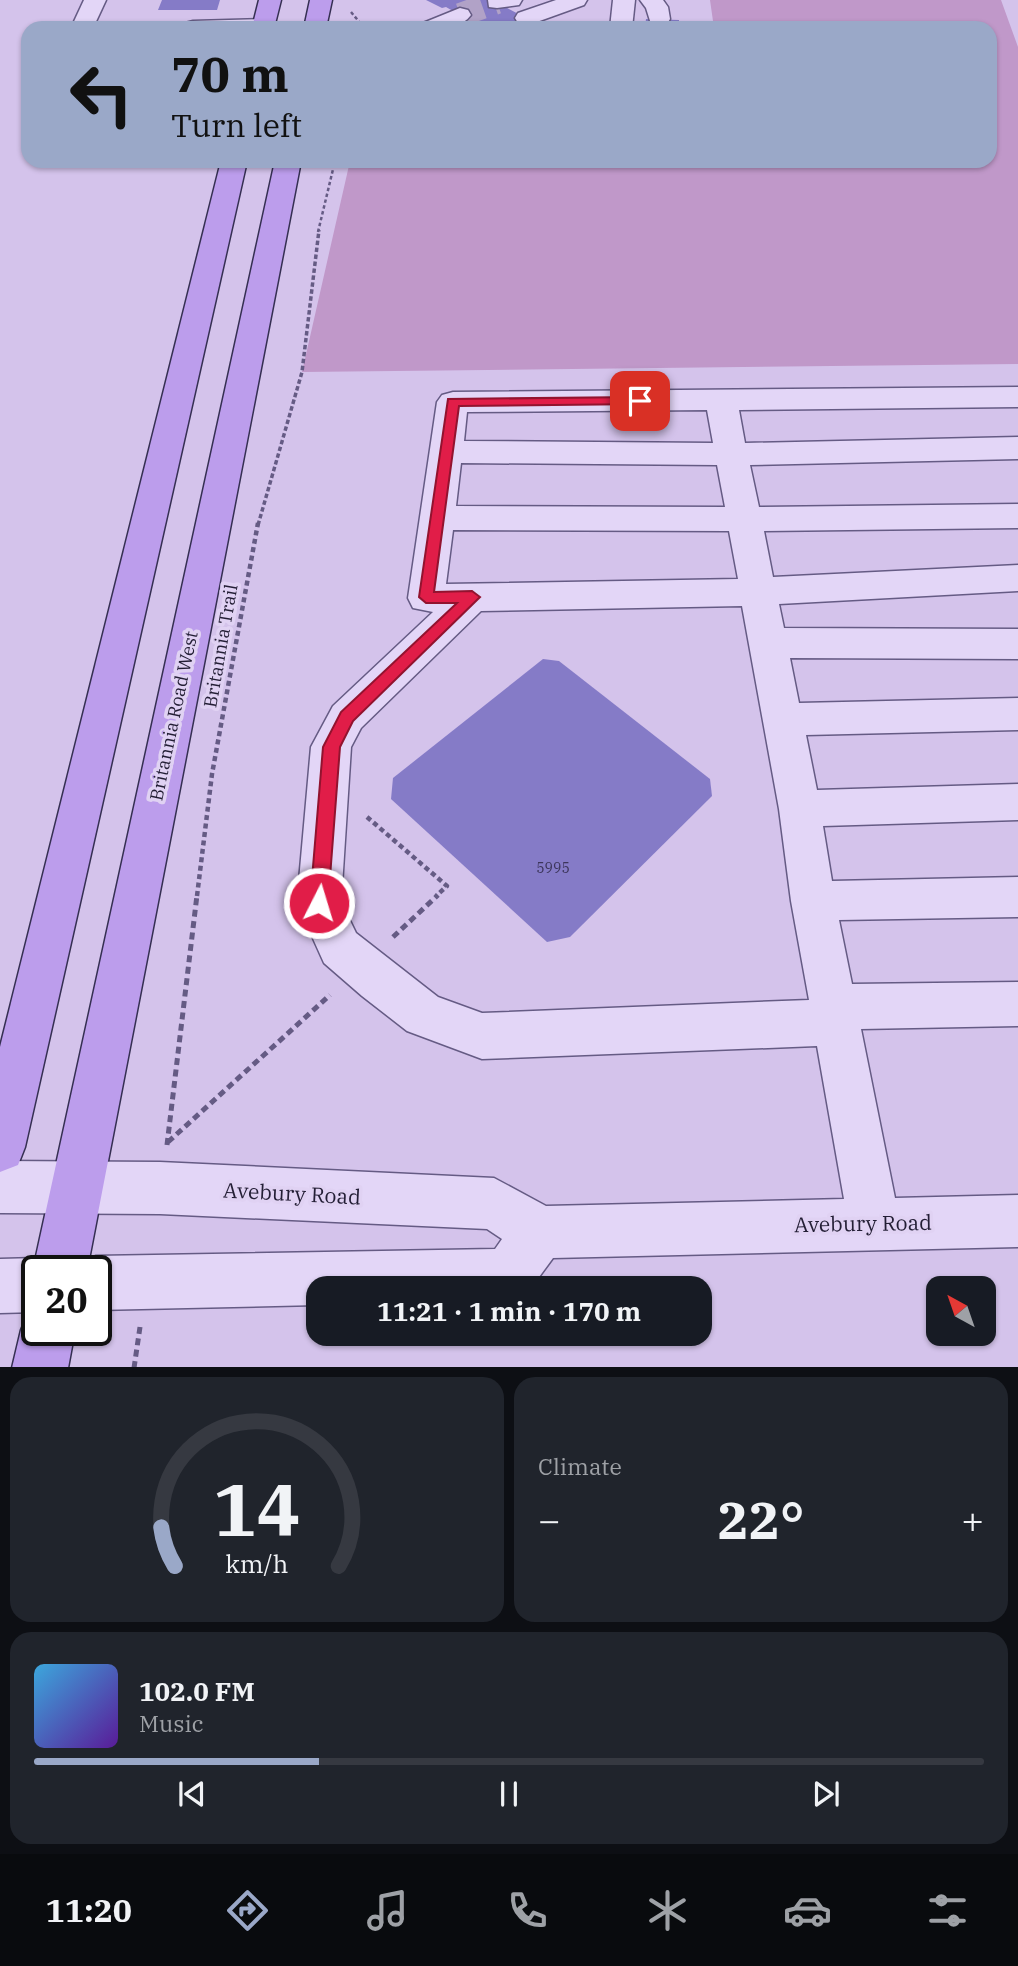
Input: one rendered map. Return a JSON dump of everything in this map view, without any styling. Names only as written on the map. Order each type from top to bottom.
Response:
[{"type":"main road","points":[[265,21],[270,0]]},
{"type":"main road","points":[[316,21],[321,0]]},
{"type":"main road","points":[[0,1147],[232,168]]},
{"type":"main road","name":"Britannia Road West","points":[[56,1255],[38,1187],[286,168]]},
{"type":"main road","points":[[40,1367],[45,1346]]},
{"type":"street","points":[[85,21],[95,0]]},
{"type":"street","points":[[622,21],[624,0]]},
{"type":"street","points":[[526,18],[580,6]]},
{"type":"street","points":[[447,21],[460,15]]},
{"type":"street","points":[[1018,397],[453,402],[426,597],[756,593],[1018,578]]},
{"type":"street","points":[[720,400],[800,809],[813,901],[874,1224]]},
{"type":"street","points":[[446,452],[731,454],[1018,448]]},
{"type":"street","points":[[437,517],[743,519],[1018,516]]},
{"type":"street","points":[[472,597],[347,717],[331,747],[319,903],[340,948],[424,1014],[482,1036],[1018,1004]]},
{"type":"street","points":[[766,643],[1018,644]]},
{"type":"street","points":[[781,720],[1018,714]]},
{"type":"street","points":[[800,809],[1018,802]]},
{"type":"street","points":[[813,901],[1018,897]]},
{"type":"street","name":"Avebury Road","points":[[38,1187],[160,1188],[494,1204],[540,1232],[1018,1221]]},
{"type":"street","points":[[112,1283],[508,1275],[540,1232]]},
{"type":"path","name":"Britannia Trail","points":[[333,168],[317,238],[302,372],[258,523],[212,774],[167,1142],[361,967]]},
{"type":"path","points":[[327,810],[358,810],[447,886],[361,967]]},
{"type":"path","points":[[135,1367],[137,1345]]},
{"type":"shaded area","points":[[710,0],[1001,0],[1018,47],[1018,364],[302,372],[348,168],[997,168],[997,21],[713,21]]},
{"type":"building","points":[[162,0],[220,0],[217,10],[158,10]]},
{"type":"building","points":[[426,0],[492,0],[532,21],[470,21],[446,7],[442,8]]},
{"type":"building","points":[[646,19],[679,20],[679,21]]},
{"type":"building","points":[[543,659],[559,661],[710,779],[712,796],[570,937],[547,942],[391,799],[393,778]]},
{"type":"tunnel","points":[[460,15],[497,2]]},
{"type":"route","points":[[319,903],[331,747],[347,717],[472,597],[426,597],[453,402],[640,401]]}]
